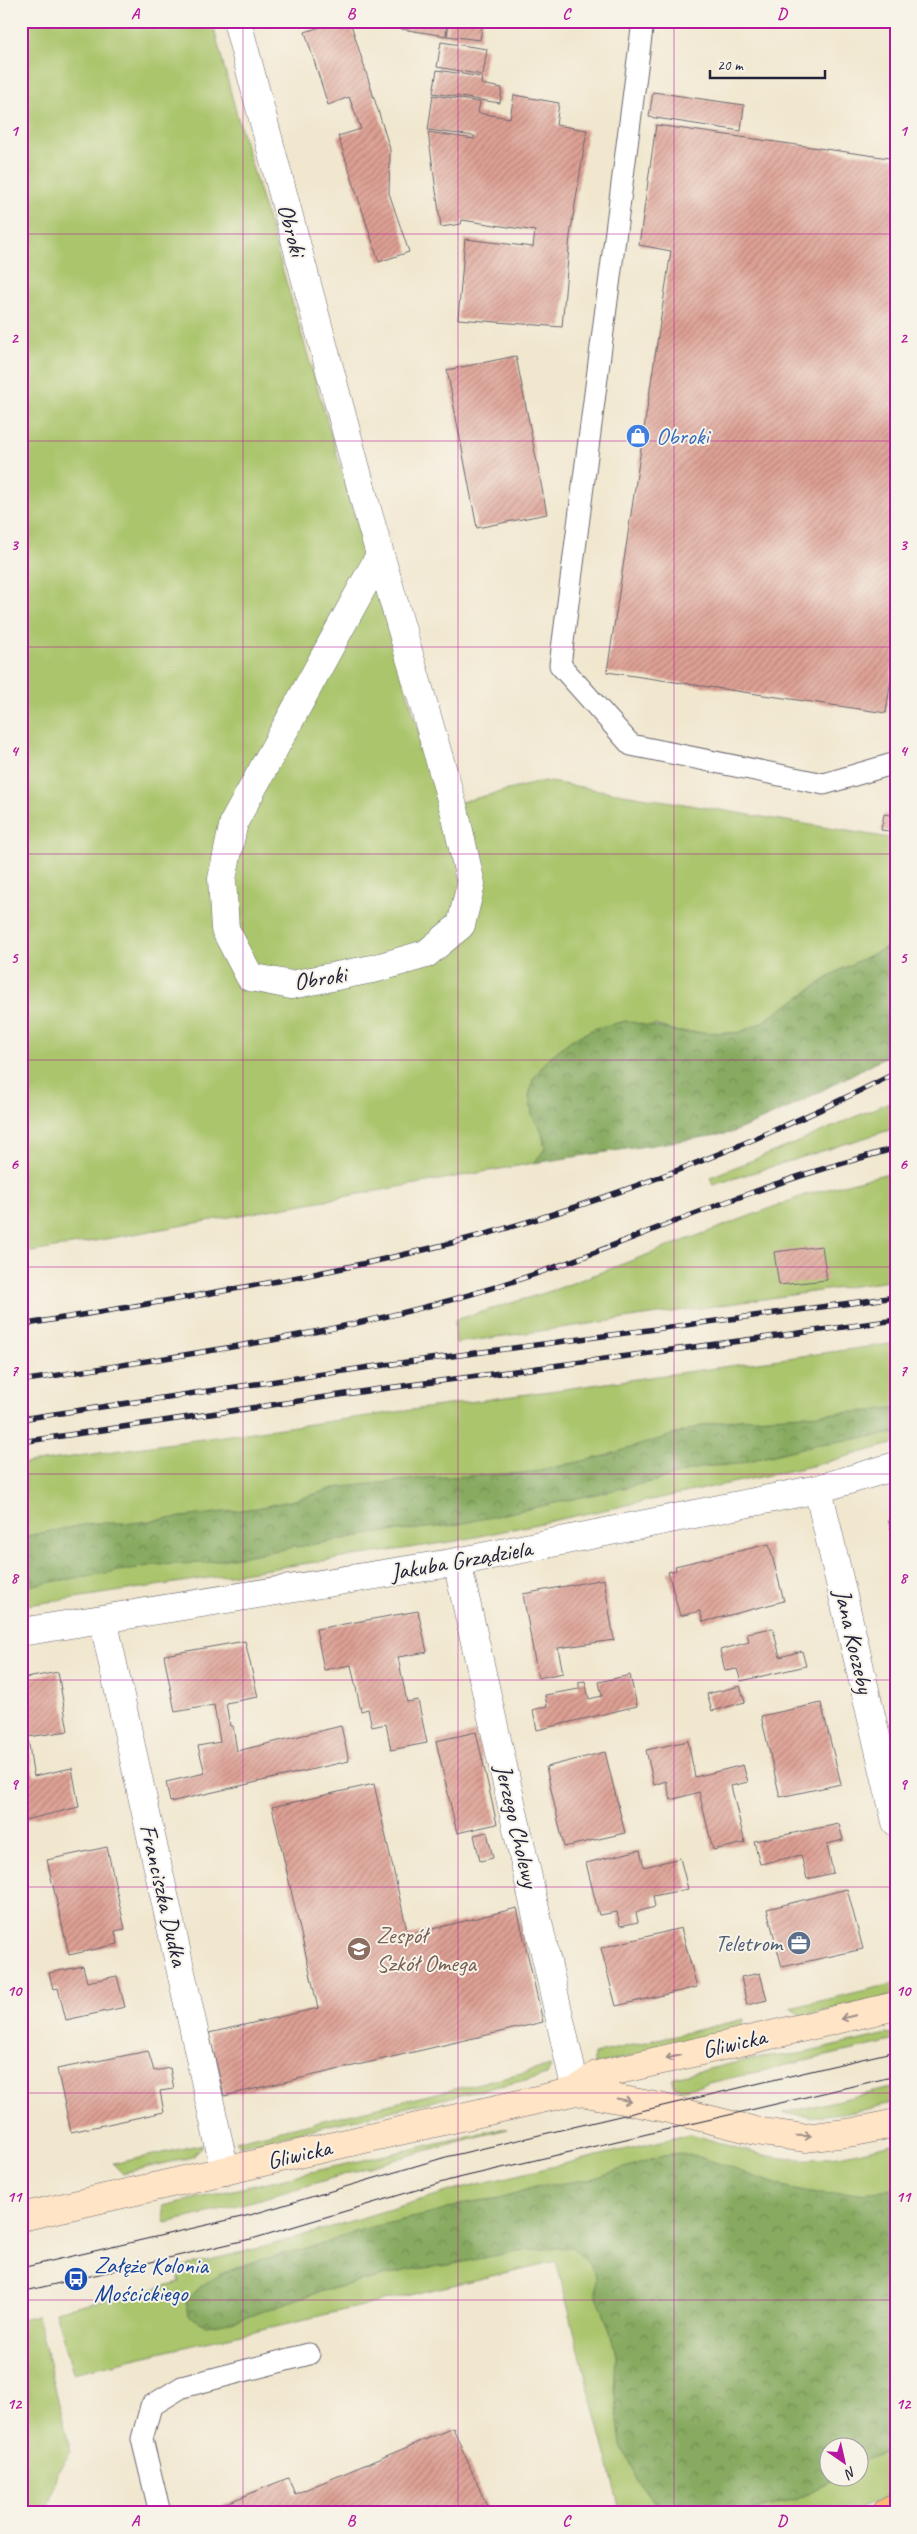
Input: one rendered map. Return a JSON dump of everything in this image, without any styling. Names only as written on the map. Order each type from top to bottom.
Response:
[{"type":"main road","points":[[886,2513],[896,2508]]},
{"type":"street","name":"Obroki","points":[[237,21],[380,555],[456,813],[471,884],[461,925],[426,954],[377,968],[291,985],[250,977],[225,929],[222,878],[234,822],[380,555]]},
{"type":"street","name":"Jakuba Grządziela","points":[[21,1632],[458,1562],[818,1489],[896,1466]]},
{"type":"street","name":"Jana Koczeby","points":[[818,1489],[896,1822]]},
{"type":"street","name":"Jerzego Cholewy","points":[[458,1562],[576,2090]]},
{"type":"street","name":"Franciszka Dudka","points":[[103,1620],[225,2171]]},
{"type":"street","name":"Gliwicka","points":[[21,2217],[576,2090],[596,2075],[896,2006]]},
{"type":"street","name":"Gliwicka","points":[[576,2090],[660,2107],[756,2131],[805,2138],[854,2132],[896,2123]]},
{"type":"lane","points":[[643,21],[560,665],[631,745],[824,784],[896,762]]},
{"type":"lane","points":[[160,2513],[142,2439],[151,2406],[182,2386],[309,2354]]},
{"type":"green space","points":[[21,21],[212,21],[236,112],[441,807],[544,781],[896,839],[896,943],[840,970],[761,1023],[738,1033],[679,1032],[654,1025],[532,1115],[542,1132],[545,1149],[534,1163],[21,1254]]},
{"type":"green space","points":[[896,943],[896,1051],[789,1108],[731,1133],[534,1163],[545,1149],[542,1132],[532,1115],[529,1096],[533,1079],[549,1058],[571,1040],[596,1028],[626,1021],[679,1032],[738,1033],[761,1023],[840,970]]},
{"type":"green space","points":[[896,1099],[896,1128],[713,1185],[710,1177],[791,1145]]},
{"type":"green space","points":[[896,1171],[896,1280],[456,1343],[455,1320],[554,1290],[805,1195]]},
{"type":"green space","points":[[896,1343],[896,1443],[812,1466],[456,1541],[21,1606],[21,1464]]},
{"type":"green space","points":[[896,1407],[896,1433],[814,1445],[737,1464],[702,1467],[659,1480],[455,1525],[379,1533],[203,1563],[155,1565],[21,1587],[21,1537],[93,1523],[132,1523],[257,1508],[299,1499],[334,1488],[426,1478],[528,1473],[601,1457],[708,1424],[738,1419],[870,1411]]},
{"type":"green space","points":[[896,1983],[896,1995],[802,2016],[790,2008]]},
{"type":"green space","points":[[744,2019],[740,2031],[594,2065],[594,2054]]},
{"type":"green space","points":[[896,2032],[896,2040],[683,2089],[674,2087],[672,2081],[675,2077],[751,2059],[800,2054]]},
{"type":"green space","points":[[551,2066],[547,2075],[239,2146],[235,2141]]},
{"type":"green space","points":[[896,2087],[896,2102],[868,2109],[826,2116],[783,2113]]},
{"type":"green space","points":[[499,2129],[507,2129],[209,2213],[166,2223],[163,2206]]},
{"type":"green space","points":[[691,2134],[756,2153],[796,2159],[834,2157],[896,2143],[896,2492],[852,2513],[621,2513],[556,2261],[73,2373],[55,2311],[180,2282],[176,2268],[268,2246],[457,2189]]},
{"type":"green space","points":[[203,2144],[193,2157],[122,2173],[113,2164]]},
{"type":"green space","points":[[682,2153],[698,2157],[778,2185],[811,2192],[843,2194],[896,2190],[896,2446],[870,2458],[870,2436],[820,2436],[820,2486],[822,2486],[796,2500],[740,2513],[668,2513],[652,2500],[636,2478],[621,2445],[614,2390],[616,2355],[609,2328],[596,2293],[596,2277],[588,2263],[572,2247],[518,2251],[449,2265],[408,2270],[311,2294],[236,2321],[206,2326],[189,2316],[186,2300],[197,2289],[221,2274],[252,2262],[322,2244],[363,2229],[442,2211],[465,2203],[500,2198],[535,2187],[592,2179],[663,2155]]},
{"type":"green space","points":[[37,2315],[71,2452],[57,2472],[47,2513],[21,2513],[21,2319]]},
{"type":"building","points":[[318,21],[350,21],[390,149],[389,193],[409,252],[379,262],[338,136],[361,129],[349,97],[328,105],[305,32],[320,27]]},
{"type":"building","points":[[402,21],[447,21],[446,36],[401,29]]},
{"type":"building","points":[[449,21],[483,21],[480,40],[447,36]]},
{"type":"building","points":[[441,42],[487,49],[483,75],[437,67]]},
{"type":"building","points":[[437,70],[482,77],[481,84],[502,88],[500,103],[433,93]]},
{"type":"building","points":[[653,92],[744,105],[741,131],[649,117]]},
{"type":"building","points":[[433,95],[480,102],[478,113],[510,118],[514,95],[559,103],[556,125],[587,130],[570,236],[562,327],[458,319],[465,239],[533,247],[535,231],[462,220],[461,224],[441,227],[428,132],[474,139],[475,136],[428,130]]},
{"type":"building","points":[[656,125],[896,159],[896,645],[886,713],[607,672],[671,251],[639,245]]},
{"type":"building","points":[[516,356],[547,514],[477,528],[447,370]]},
{"type":"building","points":[[884,814],[896,816],[896,832],[881,830]]},
{"type":"building","points":[[822,1246],[827,1280],[779,1285],[774,1252]]},
{"type":"building","points":[[896,1518],[896,1542],[895,1542],[888,1520]]},
{"type":"building","points":[[769,1544],[784,1601],[703,1622],[700,1611],[680,1616],[668,1572],[676,1570],[675,1566]]},
{"type":"building","points":[[604,1579],[614,1640],[558,1648],[563,1673],[538,1678],[523,1594]]},
{"type":"building","points":[[418,1611],[427,1652],[398,1657],[407,1702],[418,1700],[427,1743],[391,1750],[386,1724],[372,1727],[368,1709],[361,1711],[351,1665],[324,1670],[316,1629]]},
{"type":"building","points":[[773,1628],[780,1657],[802,1651],[806,1666],[741,1681],[737,1669],[725,1671],[720,1650],[749,1642],[747,1633]]},
{"type":"building","points":[[245,1641],[258,1697],[226,1703],[230,1726],[233,1726],[237,1751],[341,1726],[349,1761],[170,1802],[166,1782],[205,1773],[198,1746],[220,1742],[214,1705],[175,1712],[164,1655]]},
{"type":"building","points":[[58,1672],[68,1731],[28,1737],[32,1767],[34,1776],[72,1768],[79,1807],[21,1821],[21,1679]]},
{"type":"building","points":[[630,1675],[637,1706],[537,1730],[533,1710],[547,1706],[545,1695],[579,1689],[579,1682],[585,1681],[589,1699],[602,1696],[599,1682]]},
{"type":"building","points":[[740,1686],[745,1702],[712,1711],[707,1694]]},
{"type":"building","points":[[821,1703],[841,1784],[780,1797],[761,1716]]},
{"type":"building","points":[[476,1732],[497,1824],[457,1833],[436,1741]]},
{"type":"building","points":[[688,1741],[695,1777],[743,1765],[748,1782],[731,1786],[745,1843],[713,1850],[699,1792],[671,1800],[666,1781],[654,1785],[646,1750]]},
{"type":"building","points":[[605,1752],[625,1833],[564,1847],[546,1767]]},
{"type":"building","points":[[374,1784],[408,1935],[517,1908],[543,2022],[224,2096],[209,2033],[318,2008],[272,1807]]},
{"type":"building","points":[[839,1824],[843,1840],[827,1844],[833,1873],[807,1879],[801,1855],[760,1864],[754,1841]]},
{"type":"building","points":[[487,1832],[493,1858],[480,1861],[474,1835]]},
{"type":"building","points":[[107,1847],[125,1929],[115,1931],[118,1944],[69,1955],[47,1860]]},
{"type":"building","points":[[640,1850],[644,1867],[680,1858],[688,1889],[653,1896],[655,1907],[636,1912],[638,1922],[620,1926],[617,1912],[599,1915],[586,1863]]},
{"type":"building","points":[[847,1889],[863,1949],[782,1967],[767,1909]]},
{"type":"building","points":[[21,1906],[27,1926],[21,1928]]},
{"type":"building","points":[[681,1928],[697,1987],[616,2006],[601,1948]]},
{"type":"building","points":[[83,1966],[87,1982],[117,1976],[125,2007],[66,2020],[58,1988],[53,1989],[49,1973]]},
{"type":"building","points":[[760,1973],[767,2000],[747,2005],[741,1977]]},
{"type":"building","points":[[148,2051],[154,2071],[170,2068],[174,2089],[160,2091],[164,2112],[71,2132],[57,2069]]},
{"type":"building","points":[[453,2428],[489,2511],[485,2513],[221,2513],[220,2506],[288,2478],[295,2494]]},
{"type":"tram line","points":[[21,2268],[250,2215],[446,2157],[896,2051]]},
{"type":"tram line","points":[[21,2292],[255,2238],[450,2180],[896,2076]]},
{"type":"railway","points":[[21,1325],[188,1297],[354,1266],[408,1254],[519,1224],[574,1207],[684,1168],[792,1123],[896,1073]]},
{"type":"railway","points":[[21,1381],[260,1342],[319,1331],[437,1304],[559,1266],[784,1181],[896,1148]]},
{"type":"railway","points":[[21,1419],[370,1367],[896,1297]]},
{"type":"railway","points":[[21,1442],[373,1390],[896,1320]]},
{"type":"place","name":"Obroki","points":[[638,436]]},
{"type":"place","name":"Teletrom","points":[[799,1943]]},
{"type":"place","name":"Zespół Szkół Omega","points":[[359,1949]]},
{"type":"place","name":"Załęże Kolonia Mościckiego","points":[[76,2279]]}]
